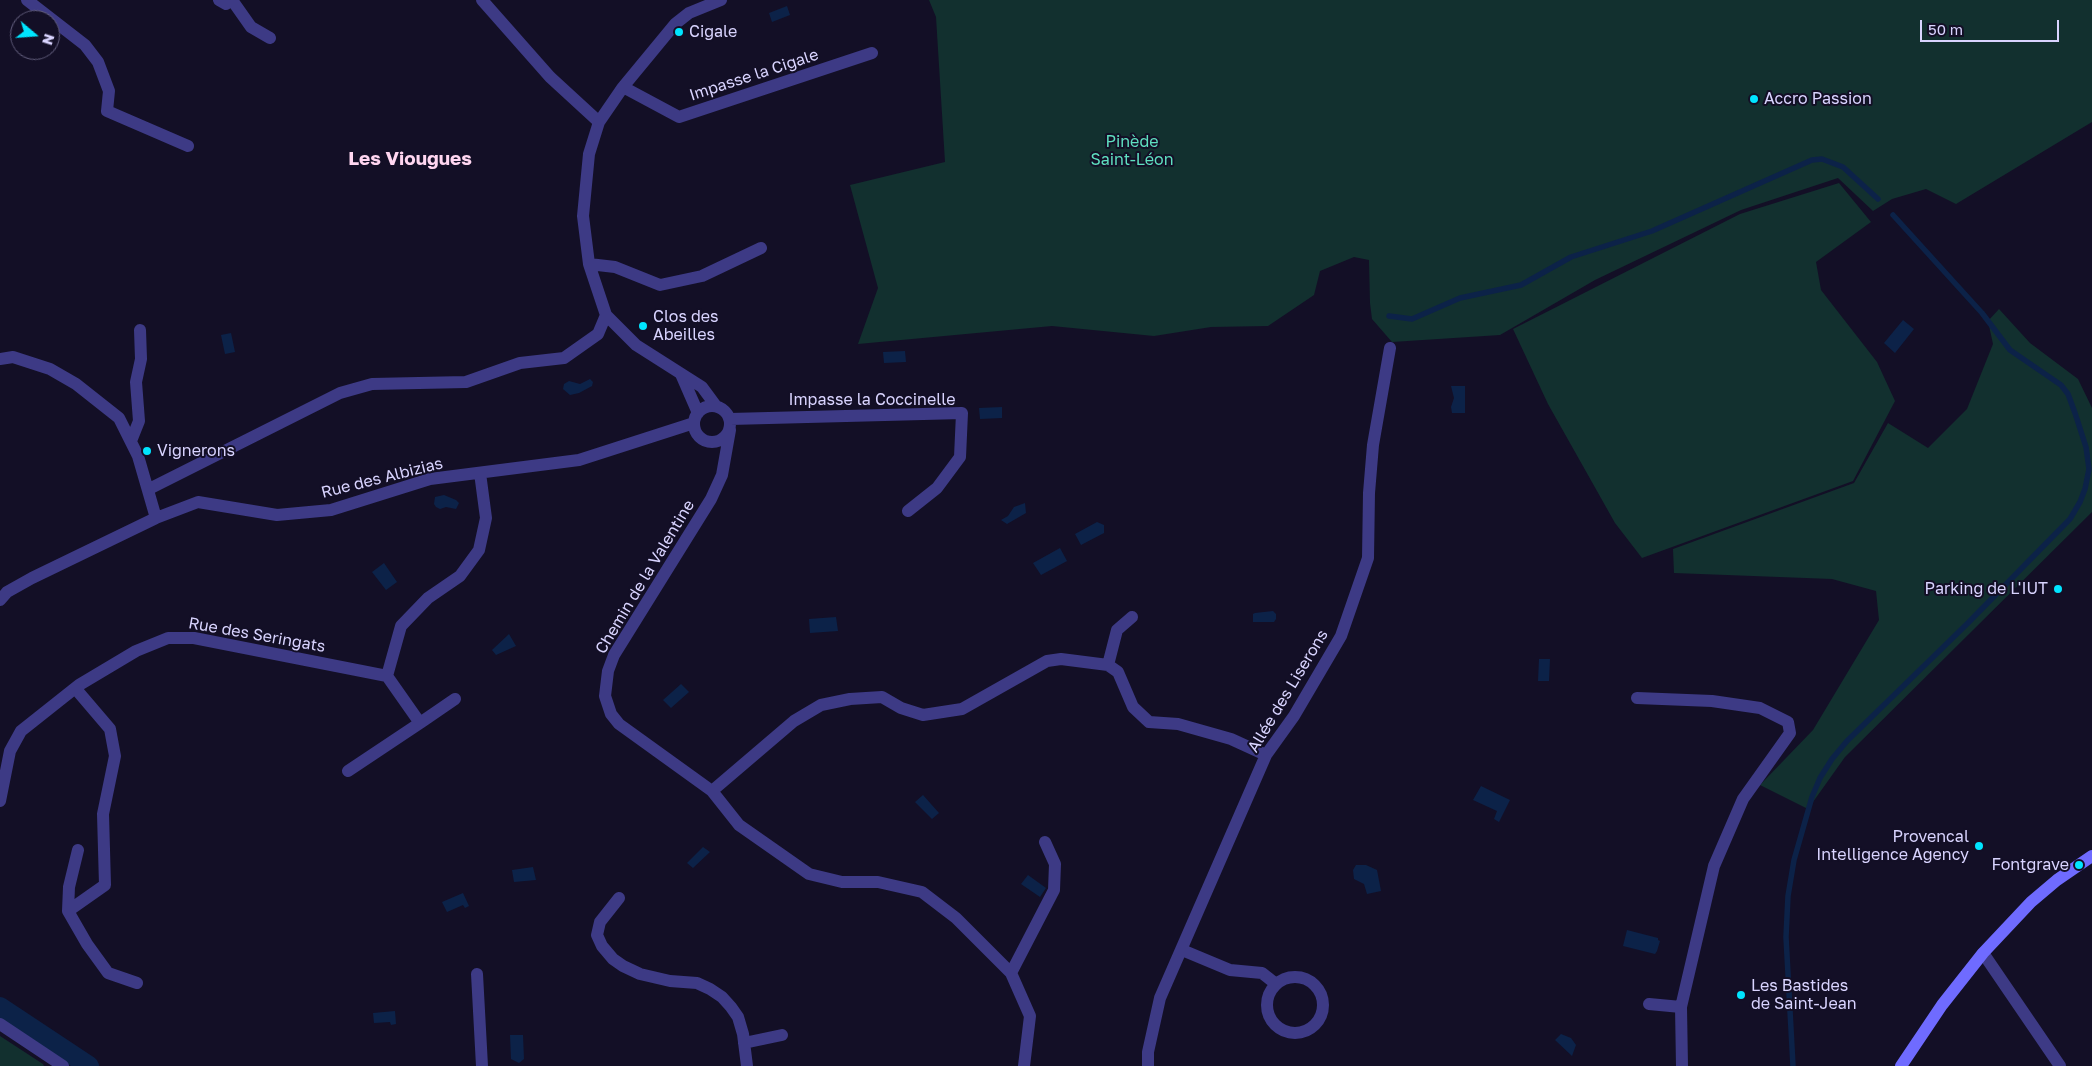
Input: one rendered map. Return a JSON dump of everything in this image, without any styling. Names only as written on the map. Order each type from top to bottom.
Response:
[{"type":"street","points":[[27,0],[85,45],[98,62],[110,91],[107,111],[188,146]]},
{"type":"street","points":[[219,0],[226,4],[231,0],[251,27],[270,38]]},
{"type":"street","points":[[482,0],[550,77],[599,122]]},
{"type":"street","points":[[671,430],[711,442],[724,438],[730,426],[727,413],[716,406],[702,387],[636,345],[606,315],[589,264],[583,216],[589,154],[599,122],[622,87],[675,24],[689,13],[721,0]]},
{"type":"street","name":"Impasse la Cigale","points":[[622,87],[679,117],[872,54]]},
{"type":"street","points":[[589,264],[615,268],[660,285],[702,276],[761,248]]},
{"type":"street","points":[[149,489],[348,391],[372,384],[466,382],[520,363],[564,358],[598,334],[606,315]]},
{"type":"street","points":[[131,441],[139,421],[136,382],[141,360],[140,330]]},
{"type":"street","name":"Allée des Liserons","points":[[1148,1066],[1148,1052],[1160,998],[1266,754],[1294,716],[1341,636],[1368,558],[1369,493],[1373,445],[1390,348]]},
{"type":"street","points":[[0,359],[13,357],[50,368],[76,384],[119,418],[131,441],[149,489],[156,518]]},
{"type":"street","points":[[681,374],[696,418],[696,433],[701,438],[711,442],[722,475]]},
{"type":"street","points":[[696,418],[709,406],[716,406]]},
{"type":"street","name":"Impasse la Coccinelle","points":[[730,426],[756,418],[962,413],[960,457],[937,488],[908,511]]},
{"type":"street","name":"Rue des Albizias","points":[[0,600],[7,592],[32,578],[156,518],[198,502],[277,515],[331,510],[430,479],[579,460],[671,430],[696,418]]},
{"type":"street","name":"Chemin de la Valentine","points":[[712,791],[619,724],[611,714],[605,696],[608,671],[619,647],[703,513],[722,475],[730,426]]},
{"type":"street","points":[[420,723],[387,676],[401,626],[428,598],[460,576],[479,550],[486,518],[480,473]]},
{"type":"street","points":[[1108,665],[1111,647],[1117,630],[1132,617]]},
{"type":"street","name":"Rue des Seringats","points":[[0,802],[10,751],[21,731],[75,688],[136,651],[168,638],[194,638],[387,676]]},
{"type":"street","points":[[1024,1066],[1030,1016],[1011,973],[956,918],[922,892],[878,882],[842,882],[809,874],[739,825],[712,791],[794,721],[821,705],[850,699],[882,697],[901,708],[922,715],[962,709],[1047,661],[1061,658],[1108,665],[1118,672],[1133,708],[1149,722],[1178,724],[1232,739],[1266,754]]},
{"type":"street","points":[[68,911],[105,885],[103,814],[115,756],[110,728],[75,688]]},
{"type":"street","points":[[1637,698],[1712,701],[1760,708],[1788,722],[1790,733],[1743,800],[1714,866],[1681,1007],[1682,1066]]},
{"type":"street","points":[[348,771],[455,699]]},
{"type":"street","points":[[1011,973],[1054,890],[1055,864],[1044,842]]},
{"type":"street","points":[[78,850],[69,887],[68,911],[87,944],[108,973],[137,983]]},
{"type":"street","points":[[1901,1066],[1942,1005],[1983,953],[2031,902],[2057,880],[2092,856]]},
{"type":"street","points":[[619,898],[600,922],[597,935],[602,946],[613,959],[640,974],[670,981],[696,983],[710,989],[731,1007],[738,1018],[747,1066]]},
{"type":"street","points":[[1182,950],[1230,970],[1262,973],[1276,984]]},
{"type":"street","points":[[1983,953],[2054,1063]]},
{"type":"street","points":[[477,974],[482,1066]]},
{"type":"street","points":[[1294,977],[1312,982],[1322,997],[1324,1007],[1322,1016],[1317,1024],[1310,1030],[1301,1033],[1283,1031],[1275,1026],[1267,1009],[1267,1000],[1270,991],[1276,984],[1284,979],[1294,977]]},
{"type":"street","points":[[1649,1004],[1681,1007]]},
{"type":"street","points":[[0,1024],[63,1066]]},
{"type":"street","points":[[744,1043],[782,1035]]},
{"type":"green space","name":"Pinède Saint-Léon","points":[[929,0],[2092,0],[2092,122],[1956,204],[1926,189],[1892,199],[1873,211],[1838,178],[1741,210],[1595,280],[1500,335],[1392,342],[1372,319],[1369,260],[1354,257],[1320,271],[1314,295],[1268,326],[1211,327],[1154,336],[1052,326],[858,344],[878,288],[850,185],[945,162],[936,17]]},
{"type":"green space","points":[[1839,183],[1871,222],[1816,262],[1821,290],[1877,362],[1895,401],[1853,481],[1642,558],[1615,523],[1548,404],[1513,329],[1740,214]]},
{"type":"green space","points":[[1999,309],[2030,343],[2078,379],[2092,408],[2092,512],[1845,757],[1808,809],[1760,785],[1813,730],[1879,620],[1876,591],[1832,579],[1674,573],[1673,549],[1854,483],[1888,423],[1928,448],[1967,409],[1993,344],[1988,321]]},
{"type":"green space","points":[[0,1036],[43,1064],[44,1066],[0,1066]]},
{"type":"water","points":[[787,6],[790,15],[772,22],[769,13]]},
{"type":"water","points":[[1903,320],[1914,329],[1895,353],[1884,343]]},
{"type":"water","points":[[231,333],[235,352],[225,354],[221,335]]},
{"type":"water","points":[[905,351],[906,362],[884,363],[883,352]]},
{"type":"water","points":[[590,379],[593,382],[592,386],[579,393],[570,395],[563,389],[564,384],[569,381],[580,384]]},
{"type":"water","points":[[1451,386],[1465,386],[1465,413],[1452,413],[1451,407],[1454,398]]},
{"type":"water","points":[[1002,407],[1002,418],[980,419],[979,408]]},
{"type":"water","points":[[444,495],[459,503],[456,509],[446,507],[440,509],[436,507],[434,504],[435,497]]},
{"type":"water","points":[[1025,503],[1026,513],[1007,524],[1001,520],[1008,516],[1014,507]]},
{"type":"water","points":[[1097,522],[1104,525],[1104,533],[1081,545],[1075,534]]},
{"type":"water","points":[[1060,548],[1067,561],[1041,575],[1033,563]]},
{"type":"water","points":[[384,563],[397,582],[386,590],[372,572]]},
{"type":"water","points":[[1273,611],[1276,614],[1274,622],[1253,622],[1253,614]]},
{"type":"water","points":[[836,617],[838,631],[810,633],[809,619]]},
{"type":"water","points":[[509,634],[516,646],[496,655],[492,650]]},
{"type":"water","points":[[1539,659],[1550,659],[1549,681],[1538,681]]},
{"type":"water","points":[[681,684],[689,692],[671,708],[663,700]]},
{"type":"water","points":[[1481,786],[1510,800],[1499,822],[1494,819],[1497,811],[1473,800]]},
{"type":"water","points":[[923,795],[939,813],[932,819],[915,802]]},
{"type":"water","points":[[703,847],[710,852],[693,868],[687,863]]},
{"type":"water","points":[[1356,865],[1366,865],[1377,870],[1381,891],[1367,894],[1364,884],[1354,879],[1353,870]]},
{"type":"water","points":[[533,867],[536,880],[514,882],[512,870]]},
{"type":"water","points":[[1028,875],[1046,888],[1040,897],[1021,884]]},
{"type":"water","points":[[463,893],[469,906],[465,908],[463,905],[447,912],[442,902]]},
{"type":"water","points":[[1627,930],[1658,938],[1660,941],[1655,954],[1623,946]]},
{"type":"water","points":[[395,1011],[396,1024],[391,1025],[390,1022],[374,1023],[373,1013]]},
{"type":"water","points":[[1561,1034],[1571,1038],[1576,1045],[1572,1056],[1555,1040]]},
{"type":"water","points":[[510,1035],[523,1035],[524,1059],[519,1063],[511,1059]]},
{"type":"waterway","points":[[1389,316],[1412,319],[1460,298],[1521,285],[1571,257],[1652,231],[1812,160],[1822,159],[1843,167],[1878,199]]},
{"type":"waterway","points":[[1793,1066],[1786,937],[1788,896],[1794,860],[1812,797],[1820,778],[1832,759],[1847,741],[1968,623],[2070,519],[2085,489],[2089,469],[2086,447],[2068,394],[2061,385],[2010,350],[1982,313],[1893,215]]},
{"type":"waterway","points":[[0,1007],[89,1066]]},
{"type":"place","name":"Cigale","points":[[679,32]]},
{"type":"place","name":"Accro Passion","points":[[1754,99]]},
{"type":"place","name":"Clos des Abeilles","points":[[643,326]]},
{"type":"place","name":"Vignerons","points":[[147,451]]},
{"type":"place","name":"Parking de L'IUT","points":[[2058,589]]},
{"type":"place","name":"Provencal Intelligence Agency","points":[[1979,846]]},
{"type":"place","name":"Fontgrave","points":[[2079,865]]},
{"type":"place","name":"Les Bastides de Saint-Jean","points":[[1741,995]]},
{"type":"district","name":"Les Viougues","points":[[410,159]]}]
